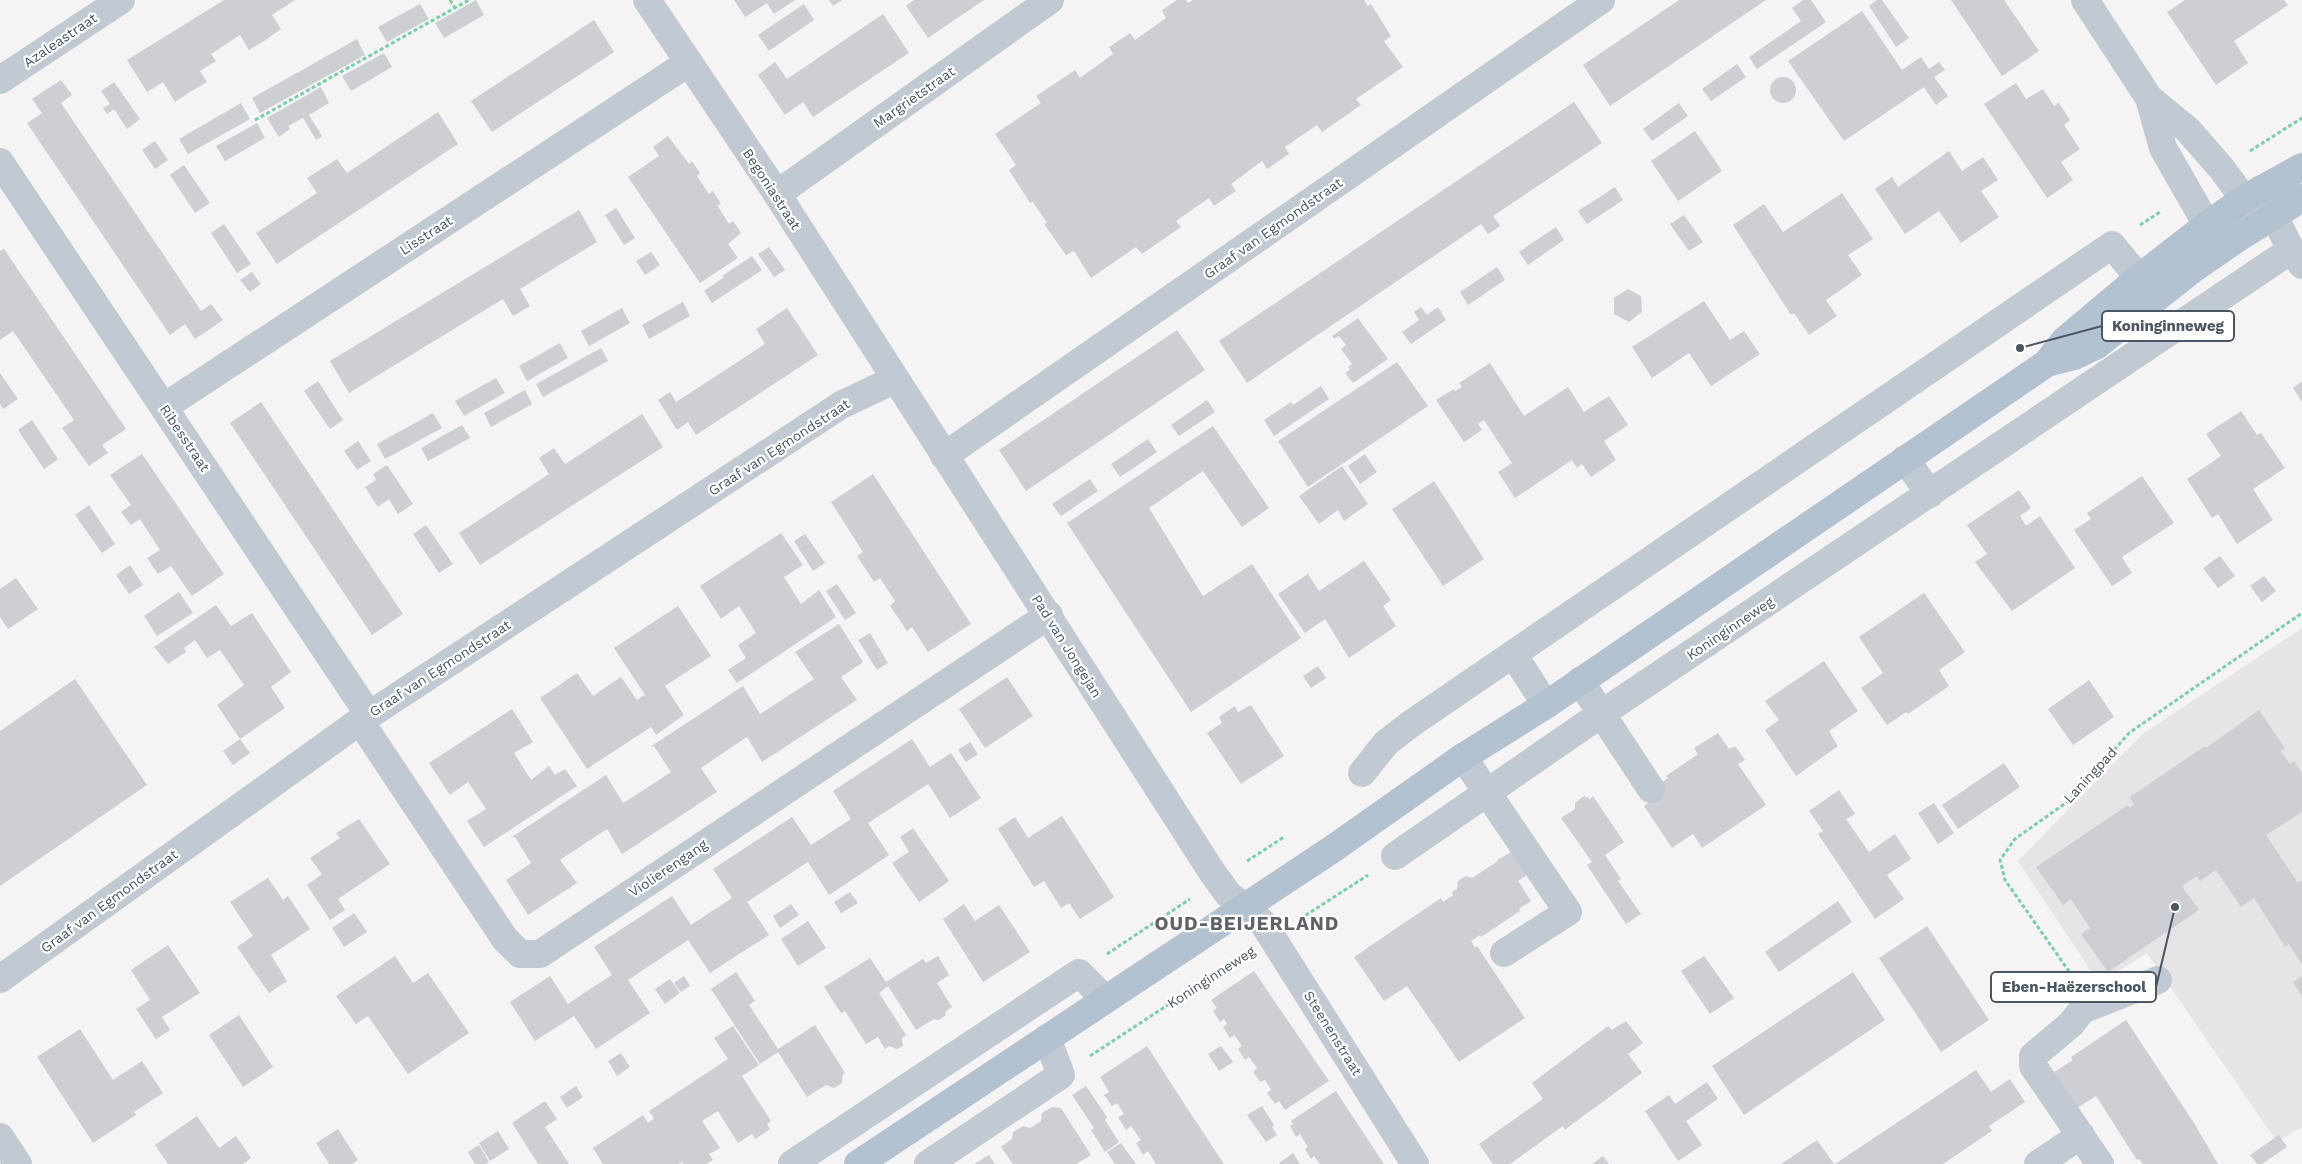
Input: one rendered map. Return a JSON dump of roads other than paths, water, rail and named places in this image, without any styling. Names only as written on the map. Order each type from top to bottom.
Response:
[{"type":"main road","points":[[858,1164],[1245,908],[1463,757],[1546,705],[2047,363],[2065,340],[2139,278],[2207,225],[2252,194],[2302,167]]},
{"type":"main road","points":[[2047,363],[2074,356],[2097,345],[2193,269],[2302,198]]},
{"type":"street","name":"Azaleastraat","points":[[0,80],[120,0]]},
{"type":"street","name":"Begoniastraat","points":[[647,0],[777,194],[894,380]]},
{"type":"street","name":"Margrietstraat","points":[[777,194],[1050,0]]},
{"type":"street","name":"Graaf van Egmondstraat","points":[[944,456],[1601,0]]},
{"type":"street","points":[[2085,0],[2149,98],[2163,148],[2207,225],[2241,236],[2252,194]]},
{"type":"street","name":"Lisstraat","points":[[164,407],[688,63]]},
{"type":"street","name":"Koninginneweg","points":[[1395,856],[1601,714],[1930,494],[2296,258],[2274,215],[2222,169],[2188,130],[2149,98]]},
{"type":"street","name":"Ribesstraat","points":[[0,162],[164,407],[365,718]]},
{"type":"street","points":[[1362,773],[1386,743],[1513,654],[2112,245],[2139,278]]},
{"type":"street","name":"Graaf van Egmondstraat","points":[[0,979],[365,718],[841,405],[894,380]]},
{"type":"street","name":"Pad van Jongejan","points":[[894,380],[1048,615],[1212,872],[1228,894],[1245,908]]},
{"type":"street","points":[[1905,459],[1930,494]]},
{"type":"street","name":"Violierengang","points":[[365,718],[505,939],[520,954],[540,954],[1048,615]]},
{"type":"street","points":[[1513,654],[1546,705]]},
{"type":"street","points":[[1580,682],[1651,789]]},
{"type":"street","points":[[1463,757],[1486,794],[1568,912],[1504,952]]},
{"type":"street","name":"Steenenstraat","points":[[1245,908],[1263,923],[1272,936],[1415,1164]]},
{"type":"street","points":[[792,1164],[1078,973],[1105,999]]},
{"type":"street","points":[[2100,1164],[2033,1066],[2033,1056],[2071,1024],[2082,1010],[2158,980]]},
{"type":"street","points":[[928,1164],[1061,1075],[1047,1038]]},
{"type":"street","points":[[2038,1164],[2081,1136]]},
{"type":"street","points":[[0,1137],[18,1164]]},
{"type":"place","name":"Koninginneweg","points":[[2020,348]]},
{"type":"place","name":"Eben-Haëzerschool","points":[[2175,907]]},
{"type":"district","name":"OUD-BEIJERLAND","points":[[1247,923]]}]
